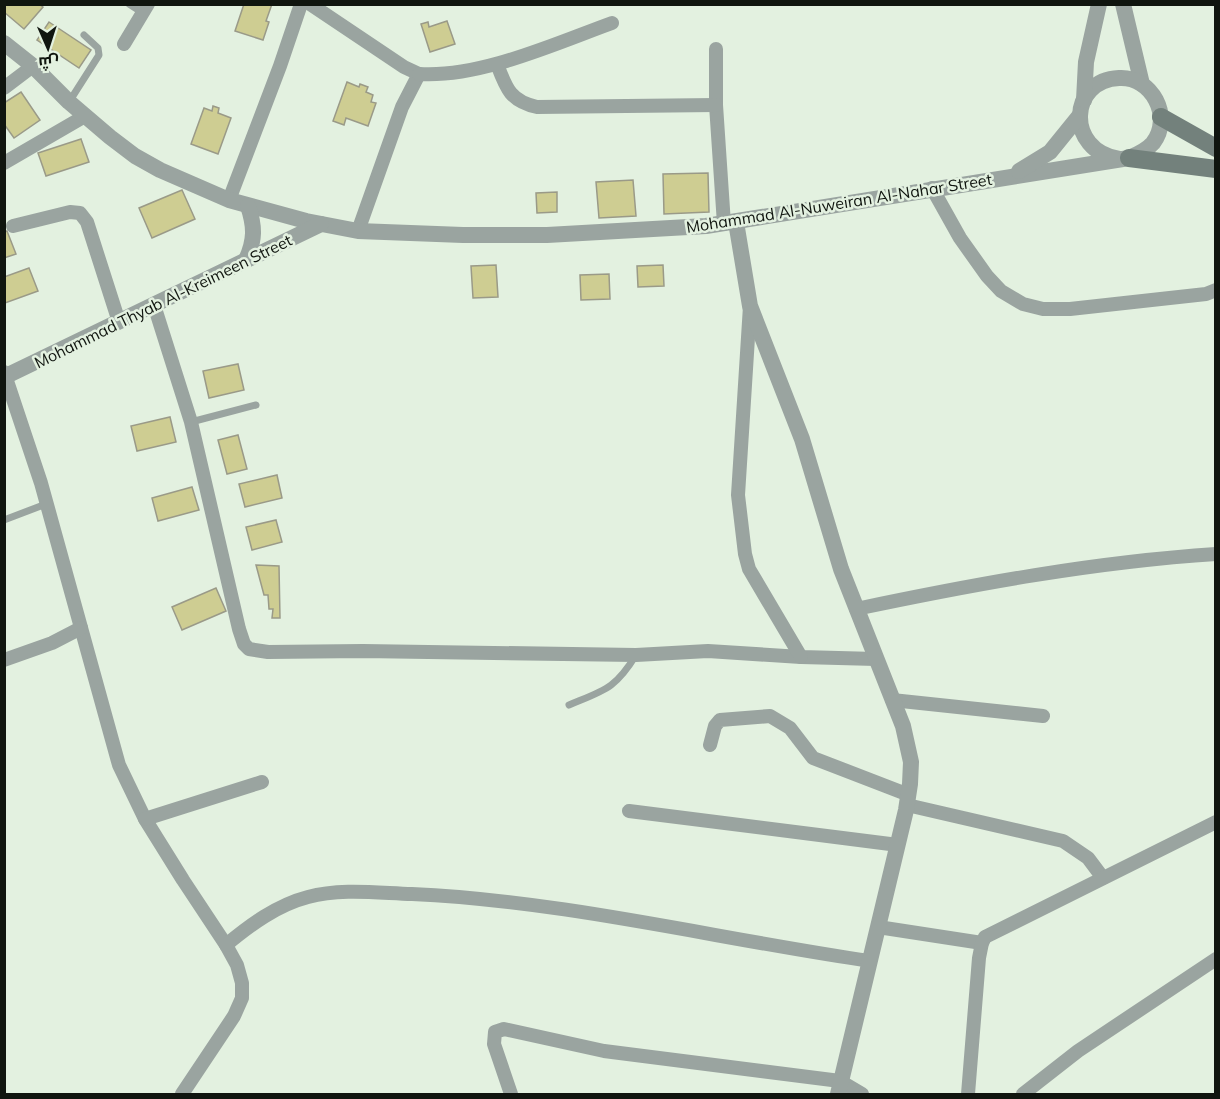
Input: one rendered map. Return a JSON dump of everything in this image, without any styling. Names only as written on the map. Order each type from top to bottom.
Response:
[{"type":"main road","points":[[1161,117],[1215,148]]},
{"type":"main road","points":[[1124,158],[1215,169]]},
{"type":"street","points":[[229,200],[301,4]]},
{"type":"street","points":[[310,4],[404,67],[419,74],[438,75],[497,64],[612,23]]},
{"type":"street","points":[[1082,107],[1090,91],[1099,84],[1121,77],[1142,84],[1155,98],[1161,117],[1159,131],[1142,153],[1124,158],[1108,157],[1090,145],[1084,136],[1080,126],[1086,62],[1099,4]]},
{"type":"street","points":[[1123,4],[1142,84]]},
{"type":"street","points":[[124,44],[145,9]]},
{"type":"street","name":"Mohammad Al-Nuweiran Al-Nahar Street","points":[[4,43],[33,66],[85,116],[135,156],[183,182],[248,206],[358,231],[444,235],[547,235],[638,231],[730,223],[1124,158]]},
{"type":"street","points":[[716,49],[716,105],[730,223],[750,306],[799,430],[831,540],[892,700],[908,745],[911,762],[908,800],[839,1088]]},
{"type":"street","points":[[497,64],[510,94],[537,107],[716,105]]},
{"type":"street","points":[[4,88],[33,66]]},
{"type":"street","points":[[358,231],[402,107],[419,74]]},
{"type":"street","name":"Mohammad Al-Nuweiran Al-Nahar Street","points":[[1011,176],[1050,152],[1082,107]]},
{"type":"street","points":[[7,156],[85,116]]},
{"type":"street","points":[[932,188],[960,238],[987,276],[1000,291],[1023,304],[1043,309],[1070,309],[1206,294],[1215,290]]},
{"type":"street","points":[[246,260],[254,239],[253,220],[248,206]]},
{"type":"street","points":[[14,226],[70,212],[80,213],[87,222],[119,322]]},
{"type":"street","name":"Mohammad Thyab Al-Kreimeen Street","points":[[5,375],[321,224]]},
{"type":"street","points":[[154,305],[191,422],[239,629],[244,644],[249,649],[268,652],[636,655],[708,651],[876,659]]},
{"type":"street","points":[[750,306],[738,495],[745,554],[749,569],[801,657]]},
{"type":"street","points":[[5,375],[46,504],[119,765],[145,819],[226,945],[237,965],[242,983],[242,998],[234,1016],[182,1095]]},
{"type":"street","points":[[856,609],[931,593],[1086,566],[1215,554]]},
{"type":"street","points":[[4,660],[52,643],[81,628]]},
{"type":"street","points":[[892,700],[1043,716]]},
{"type":"street","points":[[710,745],[715,726],[720,720],[770,716],[790,728],[813,758],[908,800],[1063,841],[1088,858],[1103,878]]},
{"type":"street","points":[[145,819],[262,782]]},
{"type":"street","points":[[630,811],[898,845]]},
{"type":"street","points":[[968,1095],[979,958],[982,943],[991,933],[1215,822]]},
{"type":"street","points":[[226,945],[253,923],[307,897],[352,892],[455,896],[498,901],[870,961]]},
{"type":"street","points":[[878,927],[982,943]]},
{"type":"street","points":[[1023,1095],[1078,1051],[1215,959]]},
{"type":"street","points":[[511,1095],[494,1044],[495,1032],[504,1029],[604,1051],[839,1088],[862,1095]]},
{"type":"lane","points":[[129,4],[145,9]]},
{"type":"lane","points":[[69,102],[99,55],[98,48],[84,35]]},
{"type":"lane","points":[[191,422],[256,405]]},
{"type":"lane","points":[[4,520],[46,504]]},
{"type":"lane","points":[[569,705],[604,690],[616,682],[636,655]]},
{"type":"building","points":[[4,4],[39,4],[43,7],[24,29],[4,12]]},
{"type":"building","points":[[244,4],[272,4],[263,40],[235,31]]},
{"type":"building","points":[[447,21],[455,44],[430,52],[421,24],[428,22],[429,27]]},
{"type":"building","points":[[49,22],[91,50],[79,68],[37,40]]},
{"type":"building","points":[[347,82],[359,87],[360,84],[368,87],[366,92],[373,95],[371,102],[376,103],[368,126],[346,118],[344,125],[333,121]]},
{"type":"building","points":[[21,92],[40,120],[14,138],[4,124],[4,103]]},
{"type":"building","points":[[213,106],[219,108],[218,113],[231,118],[218,154],[191,144],[204,108],[212,111]]},
{"type":"building","points":[[81,139],[89,162],[46,176],[38,153]]},
{"type":"building","points":[[708,173],[709,212],[664,214],[663,174]]},
{"type":"building","points":[[633,180],[636,216],[599,218],[596,182]]},
{"type":"building","points":[[182,190],[195,219],[152,238],[139,208]]},
{"type":"building","points":[[557,192],[557,212],[537,213],[536,193]]},
{"type":"building","points":[[7,231],[16,254],[4,258],[4,232]]},
{"type":"building","points":[[496,265],[498,297],[473,298],[471,266]]},
{"type":"building","points":[[663,265],[664,286],[638,287],[637,266]]},
{"type":"building","points":[[29,268],[38,291],[5,303],[4,277]]},
{"type":"building","points":[[609,274],[610,299],[581,300],[580,275]]},
{"type":"building","points":[[238,364],[244,390],[209,398],[203,371]]},
{"type":"building","points":[[170,417],[176,442],[137,451],[131,426]]},
{"type":"building","points":[[238,435],[247,469],[227,474],[218,440]]},
{"type":"building","points":[[277,475],[282,498],[245,507],[239,484]]},
{"type":"building","points":[[192,487],[199,510],[158,521],[152,498]]},
{"type":"building","points":[[276,520],[282,542],[252,550],[246,527]]},
{"type":"building","points":[[256,565],[279,566],[280,618],[272,618],[273,609],[269,609],[268,595],[264,595]]},
{"type":"building","points":[[216,588],[226,611],[182,630],[172,607]]}]
